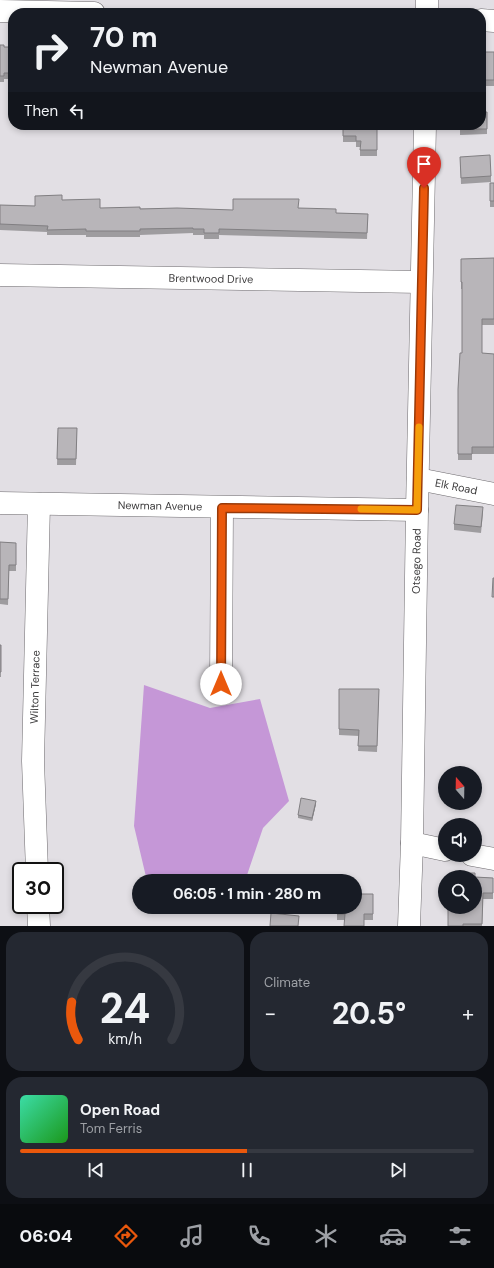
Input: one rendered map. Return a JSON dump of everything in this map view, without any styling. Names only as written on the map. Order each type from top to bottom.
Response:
[{"type":"street","name":"Otsego Road","points":[[409,926],[412,843],[425,130]]},
{"type":"street","name":"Brentwood Drive","points":[[0,275],[422,282]]},
{"type":"street","name":"Elk Road","points":[[418,479],[494,494]]},
{"type":"street","name":"Newman Avenue","points":[[0,503],[222,508],[417,510]]},
{"type":"street","name":"Wilton Terrace","points":[[37,862],[33,761],[39,504]]},
{"type":"street","points":[[221,684],[222,508]]},
{"type":"street","points":[[412,843],[438,849]]},
{"type":"street","points":[[482,857],[494,859]]},
{"type":"street","points":[[38,914],[39,926]]},
{"type":"shaded area","points":[[144,685],[210,708],[260,699],[289,801],[263,828],[247,874],[145,874],[134,826]]},
{"type":"building","points":[[0,45],[4,45],[4,47],[8,47],[8,73],[4,73],[4,76],[0,76]]},
{"type":"building","points":[[486,52],[494,52],[494,80],[486,80]]},
{"type":"building","points":[[486,112],[487,112],[486,129]]},
{"type":"building","points":[[343,130],[377,130],[377,150],[360,150],[361,141],[356,141],[356,136],[343,136]]},
{"type":"building","points":[[490,155],[491,176],[461,178],[460,157]]},
{"type":"building","points":[[490,183],[494,183],[494,201],[490,201]]},
{"type":"building","points":[[62,195],[62,200],[100,199],[100,208],[140,207],[140,209],[177,208],[233,210],[233,199],[299,199],[298,208],[336,209],[336,213],[368,214],[367,233],[219,229],[219,233],[204,233],[204,229],[193,228],[140,229],[140,231],[86,231],[86,229],[47,230],[48,226],[0,224],[0,205],[35,206],[35,196]]},
{"type":"building","points":[[494,258],[494,319],[482,319],[482,353],[494,354],[494,447],[472,447],[472,454],[458,454],[458,389],[460,353],[462,353],[461,259]]},
{"type":"building","points":[[58,428],[77,428],[76,459],[57,459]]},
{"type":"building","points":[[456,505],[483,507],[481,527],[454,524]]},
{"type":"building","points":[[0,542],[16,543],[16,565],[9,565],[8,599],[0,599]]},
{"type":"building","points":[[493,578],[494,597],[492,597]]},
{"type":"building","points":[[1,645],[1,672],[0,672]]},
{"type":"building","points":[[339,689],[379,689],[377,746],[358,746],[359,730],[339,729]]},
{"type":"building","points":[[301,798],[316,801],[312,818],[298,815]]},
{"type":"building","points":[[482,877],[493,878],[493,893],[483,893],[482,924],[448,926],[448,914],[482,914]]},
{"type":"building","points":[[362,894],[373,894],[373,914],[364,914],[364,926],[344,926],[345,914],[362,914]]},
{"type":"building","points":[[271,914],[299,916],[298,926],[270,926]]},
{"type":"slow traffic","points":[[361,509],[417,510],[419,427]]},
{"type":"route","points":[[221,684],[222,508],[417,510],[424,188]]}]
